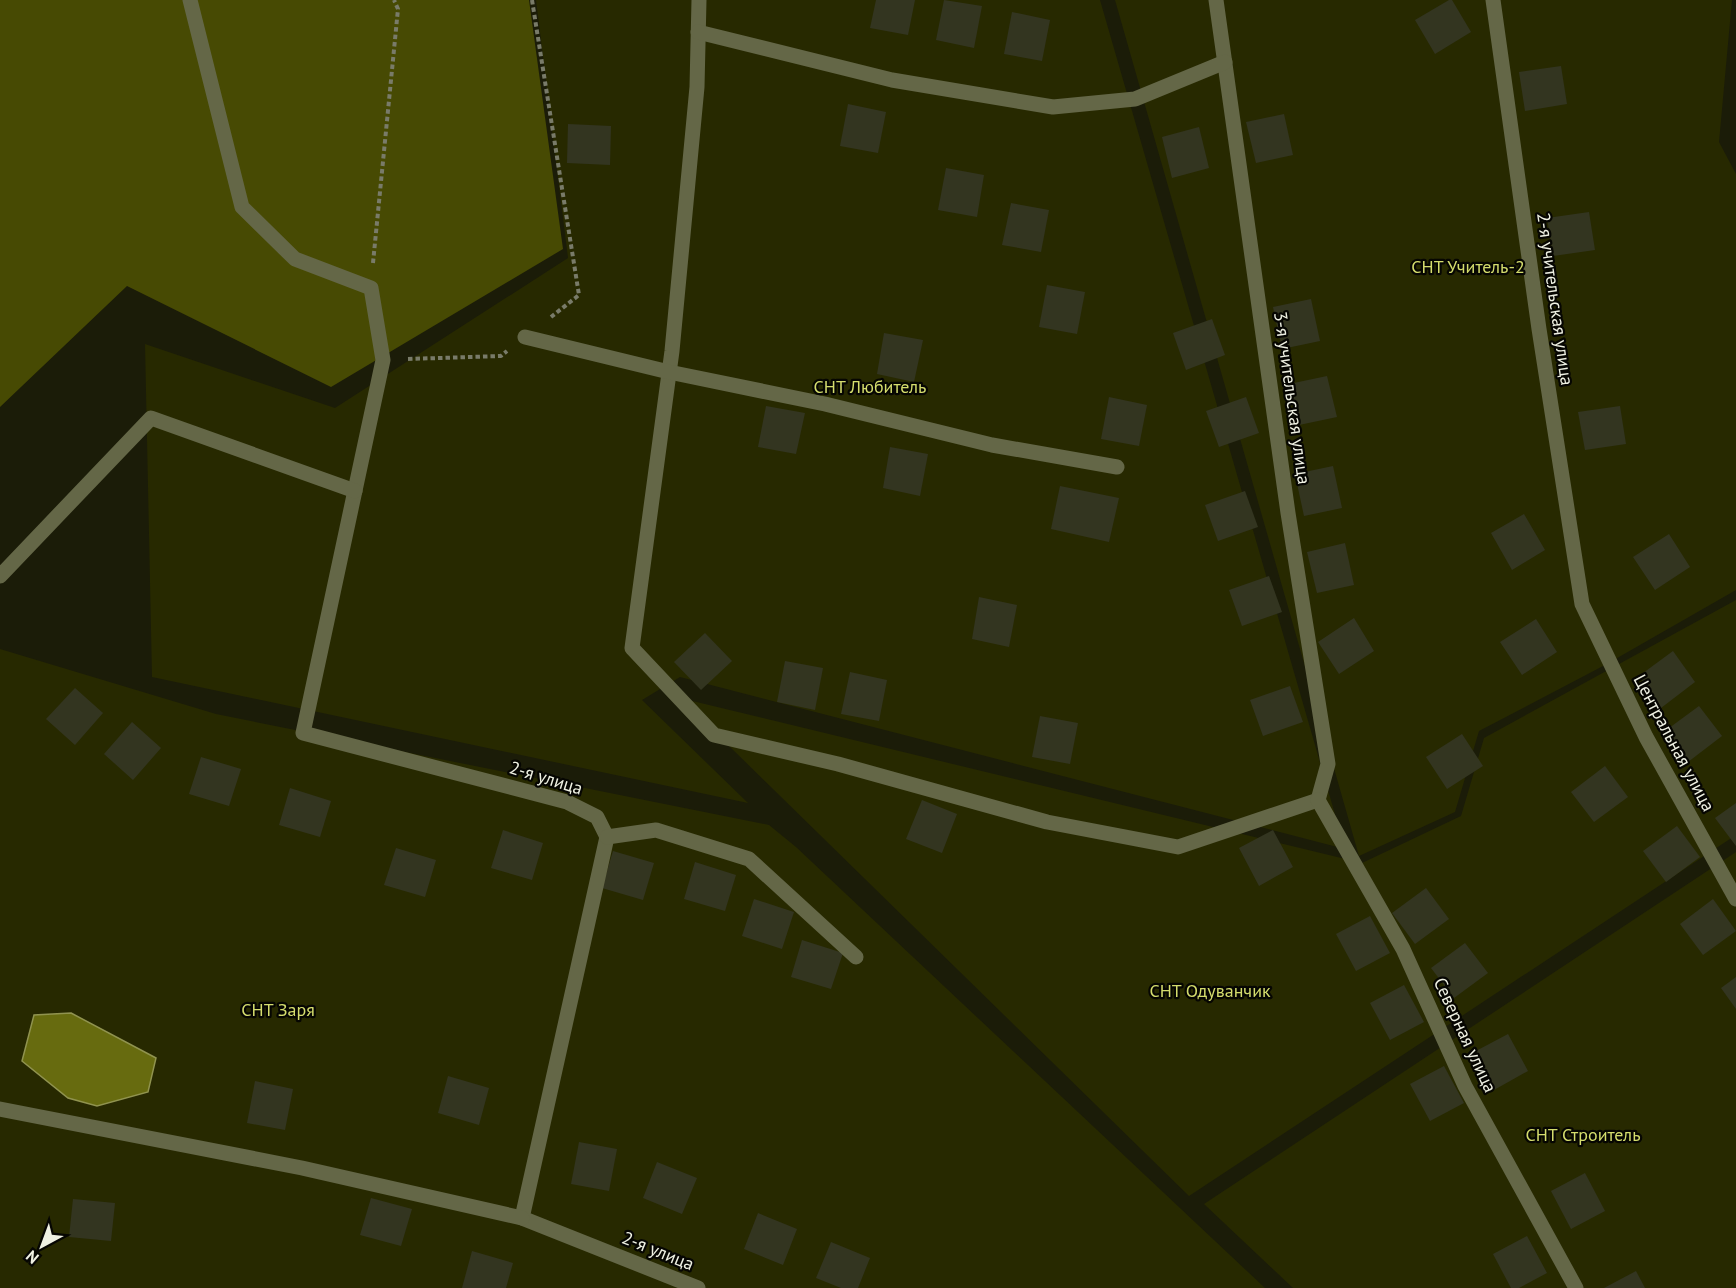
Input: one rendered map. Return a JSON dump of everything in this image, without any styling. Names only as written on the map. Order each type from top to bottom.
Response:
[{"type":"street","points":[[189,0],[242,207],[295,259],[371,288],[383,360]]},
{"type":"street","points":[[699,0],[697,87],[669,372],[632,648],[714,735],[838,764],[1047,822],[1178,847],[1318,800]]},
{"type":"street","name":"3-я учительская улица","points":[[1216,0],[1288,513],[1328,764],[1318,800]]},
{"type":"street","name":"2-я учительская улица","points":[[1493,0],[1539,330],[1582,604]]},
{"type":"street","points":[[698,32],[892,80],[1053,107],[1135,99],[1224,62]]},
{"type":"street","points":[[525,337],[669,372],[825,404],[992,445],[1117,467]]},
{"type":"street","name":"2-я улица","points":[[383,360],[303,733],[567,802],[597,817],[608,837]]},
{"type":"street","points":[[0,576],[151,418],[355,491]]},
{"type":"street","name":"Центральная улица","points":[[1582,604],[1646,737],[1736,899]]},
{"type":"street","name":"Северная улица","points":[[1318,800],[1403,949],[1466,1086],[1576,1288]]},
{"type":"street","points":[[522,1218],[608,837],[656,830],[749,860],[856,957]]},
{"type":"street","name":"2-я улица","points":[[0,1109],[302,1168],[522,1218],[698,1288]]},
{"type":"path","points":[[371,288],[398,9],[394,0]]},
{"type":"path","points":[[383,360],[501,356],[579,295],[532,0]]},
{"type":"green space","name":"СНТ Любитель","points":[[536,0],[1100,0],[1345,849],[680,677],[642,700],[748,803],[152,677],[145,344],[335,408],[568,258]]},
{"type":"green space","name":"СНТ Учитель-2","points":[[1115,0],[1732,0],[1719,142],[1736,174],[1736,590],[1605,665],[1479,731],[1455,812],[1359,856]]},
{"type":"green space","name":"СНТ Одуванчик","points":[[1736,600],[1736,835],[1189,1196],[680,698],[1362,863],[1461,816],[1484,738]]},
{"type":"green space","name":"СНТ Заря","points":[[0,649],[216,714],[769,825],[796,847],[1265,1288],[0,1288]]},
{"type":"green space","name":"СНТ Строитель","points":[[1736,852],[1736,1288],[1293,1288],[1204,1204]]},
{"type":"shaded area","points":[[0,0],[529,0],[563,249],[331,387],[127,286],[0,407]]},
{"type":"shaded area","points":[[71,1013],[156,1058],[148,1092],[97,1106],[68,1098],[22,1061],[34,1015]]},
{"type":"building","points":[[876,0],[915,0],[908,35],[870,28]]},
{"type":"building","points":[[944,0],[982,6],[974,48],[936,40]]},
{"type":"building","points":[[1452,0],[1471,32],[1435,54],[1415,20]]},
{"type":"building","points":[[1012,12],[1050,20],[1042,61],[1004,54]]},
{"type":"building","points":[[1561,66],[1567,104],[1525,111],[1519,72]]},
{"type":"building","points":[[848,104],[886,112],[878,153],[840,146]]},
{"type":"building","points":[[1284,114],[1293,155],[1256,163],[1246,122]]},
{"type":"building","points":[[568,124],[611,126],[610,165],[567,163]]},
{"type":"building","points":[[1199,127],[1209,168],[1172,178],[1162,137]]},
{"type":"building","points":[[946,168],[984,175],[977,217],[938,210]]},
{"type":"building","points":[[1011,203],[1049,210],[1041,252],[1002,245]]},
{"type":"building","points":[[1589,212],[1595,250],[1553,256],[1547,218]]},
{"type":"building","points":[[1047,285],[1085,292],[1077,334],[1039,327]]},
{"type":"building","points":[[1311,299],[1320,341],[1282,349],[1273,307]]},
{"type":"building","points":[[1212,319],[1225,355],[1186,370],[1173,333]]},
{"type":"building","points":[[884,333],[923,340],[914,382],[877,374]]},
{"type":"building","points":[[1327,376],[1337,417],[1299,425],[1289,384]]},
{"type":"building","points":[[1109,397],[1147,405],[1139,446],[1101,439]]},
{"type":"building","points":[[1246,397],[1259,433],[1219,447],[1206,411]]},
{"type":"building","points":[[766,406],[805,413],[796,454],[758,447]]},
{"type":"building","points":[[1620,406],[1626,444],[1585,450],[1578,412]]},
{"type":"building","points":[[890,447],[928,454],[920,496],[883,488]]},
{"type":"building","points":[[1333,466],[1342,508],[1304,516],[1295,474]]},
{"type":"building","points":[[1060,486],[1119,498],[1109,542],[1051,529]]},
{"type":"building","points":[[1245,491],[1258,527],[1218,541],[1205,505]]},
{"type":"building","points":[[1524,514],[1545,550],[1512,570],[1491,533]]},
{"type":"building","points":[[1669,534],[1690,567],[1655,590],[1633,557]]},
{"type":"building","points":[[1345,543],[1354,585],[1317,593],[1307,552]]},
{"type":"building","points":[[1269,576],[1282,612],[1242,626],[1229,590]]},
{"type":"building","points":[[979,597],[1017,605],[1009,647],[972,639]]},
{"type":"building","points":[[1354,618],[1374,651],[1339,674],[1318,642]]},
{"type":"building","points":[[1536,619],[1557,652],[1522,675],[1500,642]]},
{"type":"building","points":[[705,633],[732,661],[701,690],[674,662]]},
{"type":"building","points":[[1673,651],[1695,682],[1661,708],[1639,676]]},
{"type":"building","points":[[785,661],[823,668],[815,710],[777,702]]},
{"type":"building","points":[[850,672],[887,680],[879,721],[841,714]]},
{"type":"building","points":[[1290,686],[1303,722],[1263,736],[1250,700]]},
{"type":"building","points":[[75,688],[103,713],[75,745],[46,719]]},
{"type":"building","points":[[1699,706],[1722,736],[1688,762],[1665,731]]},
{"type":"building","points":[[1040,716],[1078,723],[1070,764],[1032,757]]},
{"type":"building","points":[[132,722],[161,748],[133,780],[104,754]]},
{"type":"building","points":[[1462,734],[1483,766],[1447,789],[1426,757]]},
{"type":"building","points":[[201,757],[241,769],[229,806],[189,794]]},
{"type":"building","points":[[1605,766],[1628,797],[1594,822],[1571,792]]},
{"type":"building","points":[[290,788],[331,801],[320,837],[279,825]]},
{"type":"building","points":[[922,800],[957,814],[942,853],[906,839]]},
{"type":"building","points":[[1736,803],[1736,846],[1715,818]]},
{"type":"building","points":[[1677,826],[1700,857],[1666,882],[1643,851]]},
{"type":"building","points":[[503,830],[543,843],[532,880],[491,868]]},
{"type":"building","points":[[1273,830],[1293,867],[1259,886],[1239,848]]},
{"type":"building","points":[[396,848],[436,860],[425,897],[384,885]]},
{"type":"building","points":[[613,851],[654,863],[643,900],[602,888]]},
{"type":"building","points":[[695,862],[736,875],[725,911],[684,899]]},
{"type":"building","points":[[1426,888],[1449,919],[1415,944],[1392,913]]},
{"type":"building","points":[[754,899],[794,912],[782,949],[742,936]]},
{"type":"building","points":[[1713,899],[1736,931],[1703,955],[1680,924]]},
{"type":"building","points":[[1370,916],[1390,953],[1356,971],[1336,934]]},
{"type":"building","points":[[802,940],[843,953],[831,989],[791,977]]},
{"type":"building","points":[[1465,943],[1488,973],[1454,998],[1431,968]]},
{"type":"building","points":[[1736,977],[1736,1009],[1721,988]]},
{"type":"building","points":[[1404,985],[1424,1022],[1390,1040],[1370,1003]]},
{"type":"building","points":[[1508,1034],[1528,1071],[1494,1090],[1474,1052]]},
{"type":"building","points":[[1444,1066],[1464,1103],[1430,1121],[1410,1084]]},
{"type":"building","points":[[448,1076],[489,1088],[479,1125],[438,1113]]},
{"type":"building","points":[[255,1081],[293,1089],[285,1130],[247,1123]]},
{"type":"building","points":[[579,1142],[617,1149],[609,1191],[571,1184]]},
{"type":"building","points":[[657,1162],[697,1178],[682,1214],[643,1198]]},
{"type":"building","points":[[1585,1173],[1605,1211],[1571,1229],[1551,1191]]},
{"type":"building","points":[[371,1198],[412,1209],[401,1246],[360,1235]]},
{"type":"building","points":[[73,1199],[115,1203],[111,1241],[69,1237]]},
{"type":"building","points":[[758,1213],[797,1229],[783,1265],[744,1249]]},
{"type":"building","points":[[1527,1236],[1547,1273],[1519,1288],[1511,1288],[1493,1254]]},
{"type":"building","points":[[831,1242],[870,1258],[858,1288],[841,1288],[816,1278]]},
{"type":"building","points":[[472,1251],[513,1263],[506,1288],[462,1288]]},
{"type":"building","points":[[1636,1271],[1645,1288],[1604,1288]]}]
